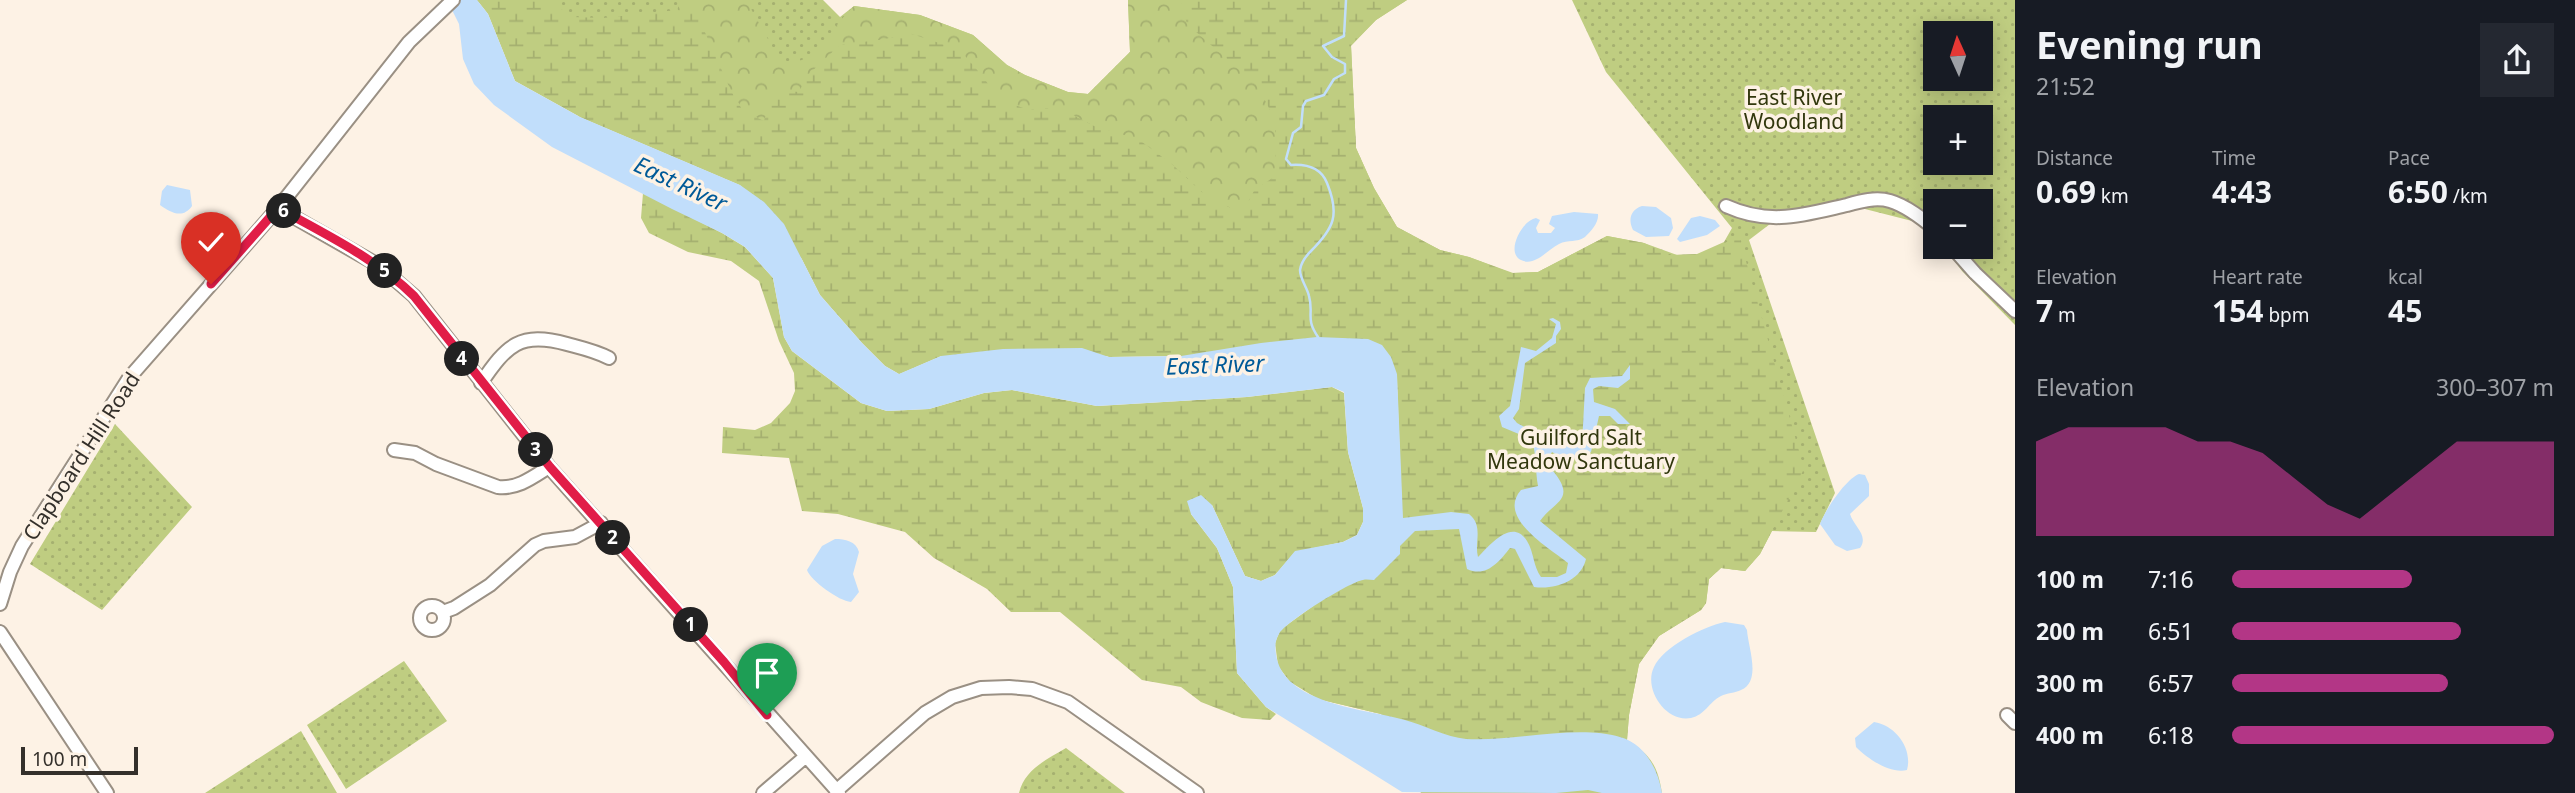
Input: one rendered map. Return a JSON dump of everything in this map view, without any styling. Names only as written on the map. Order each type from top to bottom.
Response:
[{"type":"street","name":"Clapboard Hill Road","points":[[0,604],[5,572],[122,388],[278,208],[393,61],[442,8],[453,0]]},
{"type":"street","points":[[1726,206],[1755,216],[1784,219],[1869,200],[1889,200],[1907,208],[1923,220]]},
{"type":"street","points":[[278,208],[378,265],[414,296],[550,467],[837,792],[925,713],[952,697],[981,688],[1009,687],[1032,689],[1068,702],[1197,793]]},
{"type":"street","points":[[1963,259],[2015,311]]},
{"type":"street","points":[[481,383],[505,352],[512,346],[532,338],[548,339],[598,352],[609,358]]},
{"type":"street","points":[[394,450],[415,453],[436,464],[498,487],[508,488],[520,484],[550,467]]},
{"type":"street","points":[[443,612],[490,585],[535,545],[544,541],[575,537],[601,523]]},
{"type":"street","points":[[0,632],[107,793]]},
{"type":"street","points":[[763,793],[805,757]]},
{"type":"green space","name":"Guilford Salt Meadow Sanctuary","points":[[477,0],[823,0],[840,17],[854,6],[920,15],[973,35],[1007,65],[1025,75],[1068,92],[1088,94],[1130,52],[1128,0],[1407,0],[1376,20],[1351,46],[1356,148],[1374,188],[1397,227],[1440,250],[1469,257],[1511,273],[1538,272],[1607,236],[1644,243],[1677,255],[1697,254],[1724,242],[1732,228],[1606,72],[1572,0],[2015,0],[2015,325],[1953,259],[1993,259],[1993,189],[1923,189],[1923,228],[1916,222],[1861,208],[1834,215],[1770,224],[1749,240],[1835,493],[1816,532],[1772,531],[1760,554],[1745,571],[1721,568],[1709,579],[1706,603],[1701,610],[1659,636],[1639,664],[1627,740],[1642,750],[1652,762],[1662,793],[1421,793],[1381,714],[1318,699],[1313,606],[1403,533],[1397,375],[1181,356],[941,356],[899,374],[740,185],[580,117]]},
{"type":"green space","name":"Guilford Salt Meadow Sanctuary","points":[[477,0],[549,0],[572,17],[603,18],[677,10],[696,12],[731,91],[743,111],[764,121],[773,90],[799,92],[806,77],[840,45],[909,33],[960,50],[998,99],[1029,110],[1052,108],[1094,126],[1138,139],[1173,165],[1206,196],[1235,210],[1245,208],[1255,189],[1276,176],[1275,121],[1259,87],[1187,24],[1181,4],[1187,0],[1407,0],[1376,20],[1351,45],[1356,148],[1374,188],[1397,227],[1440,250],[1513,273],[1538,272],[1607,236],[1644,243],[1669,255],[1702,254],[1739,236],[1804,469],[1760,554],[1745,571],[1721,568],[1709,579],[1706,603],[1701,610],[1659,636],[1639,664],[1627,740],[1590,733],[1464,739],[1406,720],[1318,699],[1290,682],[1278,666],[1275,643],[1280,630],[1313,606],[1362,579],[1374,580],[1400,554],[1403,533],[1397,375],[1391,357],[1368,339],[1318,337],[1181,356],[1109,357],[1082,348],[1003,349],[941,356],[899,374],[885,366],[862,343],[820,295],[784,224],[764,202],[740,185],[580,117],[515,81],[488,14]]},
{"type":"green space","points":[[681,0],[746,0],[782,64],[799,61],[811,55],[854,6],[920,15],[973,35],[1007,65],[1025,75],[1068,92],[1088,94],[1130,52],[1128,0],[1187,0],[1181,4],[1188,24],[1259,87],[1275,121],[1276,176],[1255,189],[1245,208],[1235,210],[1207,196],[1173,165],[1138,140],[1094,126],[1052,108],[1029,110],[998,99],[984,78],[909,33],[840,45],[806,77],[799,92],[782,90],[764,121],[744,111],[677,10]]},
{"type":"green space","points":[[643,193],[745,247],[773,278],[784,337],[792,351],[861,403],[887,411],[929,409],[984,393],[1012,390],[1097,406],[1247,397],[1332,387],[1344,393],[1348,452],[1363,508],[1363,522],[1357,535],[1343,542],[1295,552],[1275,575],[1261,581],[1245,576],[1212,505],[1191,514],[1217,548],[1233,587],[1237,673],[1266,707],[1276,714],[1270,720],[1242,718],[1201,702],[1181,687],[1142,680],[1060,612],[1011,612],[987,589],[934,558],[905,532],[838,514],[802,511],[789,458],[722,453],[723,427],[755,430],[771,423],[790,403],[795,391],[794,373],[779,341],[759,281],[731,261],[688,252],[649,233],[641,218]]},
{"type":"green space","points":[[115,424],[192,507],[102,610],[30,564]]},
{"type":"green space","points":[[404,661],[447,721],[346,789],[307,725]]},
{"type":"green space","points":[[301,731],[337,793],[205,793]]},
{"type":"green space","points":[[1066,748],[1125,793],[1019,793],[1031,771]]},
{"type":"water","name":"East River","points":[[447,0],[477,0],[488,14],[515,81],[580,117],[740,185],[764,202],[784,224],[820,295],[885,366],[899,374],[941,356],[1003,349],[1082,348],[1109,357],[1181,356],[1317,337],[1368,339],[1382,345],[1391,357],[1397,374],[1403,518],[1451,512],[1469,514],[1476,524],[1478,557],[1501,536],[1515,532],[1521,534],[1529,545],[1541,577],[1557,577],[1566,573],[1568,563],[1529,532],[1515,511],[1515,501],[1521,490],[1538,486],[1531,439],[1502,427],[1499,416],[1510,406],[1521,347],[1536,351],[1552,338],[1556,324],[1549,319],[1560,322],[1561,329],[1556,336],[1556,343],[1525,363],[1519,409],[1513,418],[1517,423],[1556,444],[1582,444],[1585,388],[1590,378],[1622,376],[1630,365],[1630,379],[1618,388],[1599,386],[1593,389],[1594,402],[1615,409],[1630,424],[1618,424],[1610,416],[1599,416],[1591,452],[1572,458],[1552,452],[1548,458],[1550,470],[1560,481],[1563,494],[1540,521],[1586,559],[1579,573],[1573,578],[1550,587],[1534,587],[1515,549],[1510,548],[1486,570],[1467,569],[1459,529],[1415,531],[1400,546],[1400,554],[1374,580],[1363,580],[1346,587],[1305,612],[1284,629],[1277,639],[1276,654],[1282,671],[1293,684],[1309,694],[1328,702],[1405,720],[1458,738],[1484,739],[1584,732],[1603,733],[1629,740],[1643,751],[1654,767],[1662,793],[1602,793],[1588,790],[1556,793],[1402,792],[1266,707],[1237,673],[1233,587],[1217,548],[1191,514],[1187,501],[1201,495],[1212,505],[1245,576],[1261,581],[1275,575],[1295,551],[1343,542],[1357,535],[1363,522],[1363,508],[1348,452],[1344,392],[1332,387],[1247,397],[1097,406],[1012,390],[984,393],[929,409],[887,411],[861,403],[792,351],[784,337],[773,278],[745,247],[552,147],[494,105],[474,84],[463,59],[459,24]]},
{"type":"water","points":[[167,185],[190,190],[192,206],[188,210],[181,214],[160,205],[162,191]]},
{"type":"water","points":[[1642,206],[1656,207],[1671,218],[1673,228],[1669,236],[1646,237],[1633,230],[1631,216]]},
{"type":"water","points":[[1574,212],[1598,214],[1596,224],[1585,237],[1559,244],[1531,261],[1526,262],[1516,256],[1517,237],[1531,220],[1540,220],[1536,228],[1538,233],[1551,233],[1555,228],[1549,224],[1552,216]]},
{"type":"water","points":[[1700,216],[1715,220],[1720,226],[1707,235],[1680,242],[1677,239],[1691,218]]},
{"type":"water","points":[[1859,474],[1865,475],[1869,484],[1869,496],[1850,514],[1863,539],[1860,548],[1847,551],[1835,545],[1820,524],[1836,496]]},
{"type":"water","points":[[835,539],[846,540],[858,548],[853,574],[859,592],[851,602],[826,590],[807,570],[822,546]]},
{"type":"water","points":[[1725,622],[1744,625],[1747,630],[1752,663],[1751,679],[1747,686],[1721,696],[1696,716],[1682,718],[1673,715],[1665,710],[1654,694],[1651,676],[1654,667],[1666,652],[1685,638]]},
{"type":"water","points":[[1874,722],[1889,728],[1901,739],[1907,754],[1907,770],[1887,768],[1856,747],[1855,738]]},
{"type":"waterway","points":[[1318,337],[1312,325],[1309,296],[1300,270],[1301,264],[1330,228],[1334,213],[1333,204],[1327,183],[1317,170],[1291,165],[1286,159],[1293,133],[1301,127],[1306,101],[1324,95],[1334,79],[1345,73],[1345,64],[1332,57],[1323,46],[1344,36],[1346,0]]},
{"type":"route","points":[[211,284],[278,208],[378,265],[414,296],[550,467],[724,662],[767,715]]},
{"type":"park label","name":"East River Woodland","points":[[1794,109]]}]
